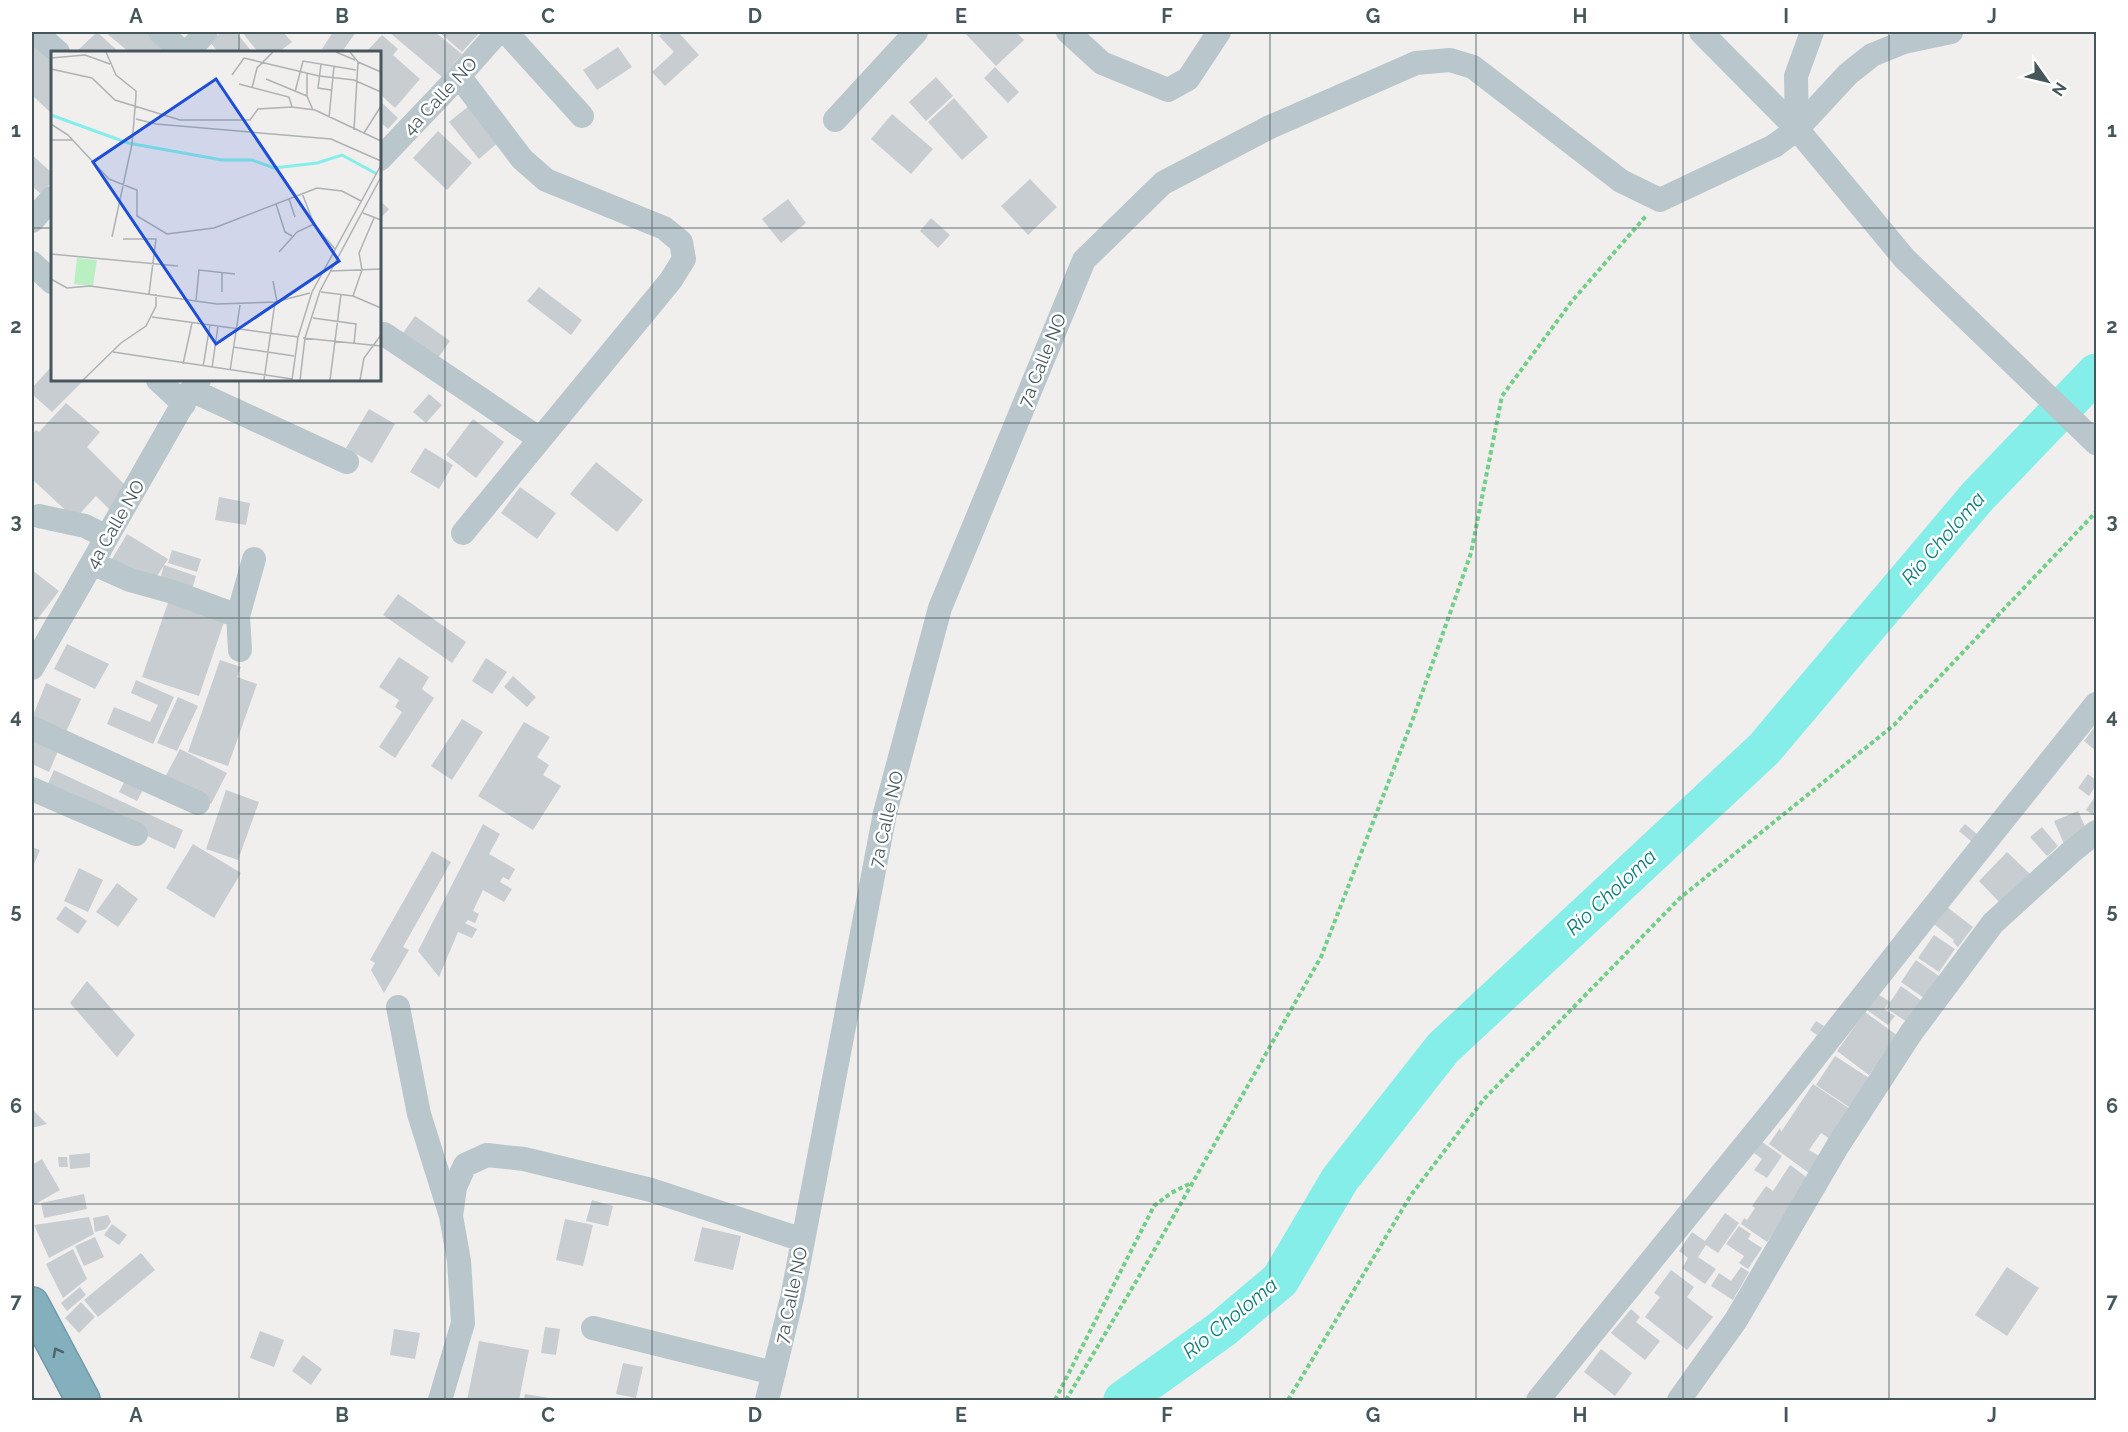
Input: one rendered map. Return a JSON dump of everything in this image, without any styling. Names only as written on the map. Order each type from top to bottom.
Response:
[{"type":"highway","points":[[32,1304],[83,1401]]},
{"type":"street","points":[[34,32],[57,51]]},
{"type":"street","points":[[160,32],[182,51]]},
{"type":"street","points":[[189,51],[206,32]]},
{"type":"street","name":"4a Calle NO","points":[[381,158],[498,32]]},
{"type":"street","points":[[506,32],[582,116]]},
{"type":"street","points":[[835,120],[916,32]]},
{"type":"street","points":[[1068,32],[1102,63],[1168,90],[1188,79],[1219,32]]},
{"type":"street","points":[[1701,32],[1797,129],[1904,258],[2097,442]]},
{"type":"street","points":[[1797,129],[1796,76],[1812,32]]},
{"type":"street","points":[[1660,200],[1774,146],[1797,129],[1848,74],[1872,55],[1904,42],[1951,32]]},
{"type":"street","name":"7a Calle NO","points":[[767,1401],[792,1298],[885,813],[940,608],[1083,260],[1163,183],[1270,127],[1416,63],[1450,60],[1473,67],[1621,181],[1660,200]]},
{"type":"street","points":[[459,76],[522,159],[546,180],[664,228],[681,242],[684,259],[671,280],[464,533]]},
{"type":"street","points":[[32,221],[51,199]]},
{"type":"street","points":[[32,262],[51,281]]},
{"type":"street","points":[[384,334],[540,439]]},
{"type":"street","points":[[161,381],[191,391],[347,462]]},
{"type":"street","name":"4a Calle NO","points":[[32,668],[191,391]]},
{"type":"street","points":[[39,516],[85,526],[107,537]]},
{"type":"street","points":[[240,650],[238,616],[254,559]]},
{"type":"street","points":[[92,563],[130,580],[173,592],[238,616]]},
{"type":"street","points":[[1538,1401],[2097,704]]},
{"type":"street","points":[[32,728],[198,803]]},
{"type":"street","points":[[32,789],[136,834]]},
{"type":"street","points":[[1679,1401],[1736,1320],[1837,1147],[1911,1033],[1993,923],[2070,853],[2097,832]]},
{"type":"street","points":[[398,1007],[419,1114],[451,1216],[459,1261],[463,1323],[440,1401]]},
{"type":"street","points":[[451,1216],[455,1186],[465,1165],[487,1155],[524,1159],[651,1190],[803,1240]]},
{"type":"street","points":[[593,1328],[774,1373]]},
{"type":"path","points":[[1066,1401],[1321,957],[1414,716],[1472,553],[1502,396],[1572,301],[1660,200]]},
{"type":"path","points":[[1288,1401],[1411,1195],[1484,1099],[1680,898],[1894,725],[2097,512]]},
{"type":"path","points":[[1055,1401],[1154,1206],[1171,1193],[1192,1182]]},
{"type":"building","points":[[97,32],[118,51],[77,51]]},
{"type":"building","points":[[105,32],[150,32],[167,46],[163,51],[128,51]]},
{"type":"building","points":[[222,32],[236,32],[251,51],[217,51],[209,41]]},
{"type":"building","points":[[242,32],[283,32],[292,42],[280,51],[257,51]]},
{"type":"building","points":[[333,32],[356,32],[343,51],[322,49]]},
{"type":"building","points":[[389,32],[435,32],[462,54],[442,77]]},
{"type":"building","points":[[439,32],[480,32],[462,52]]},
{"type":"building","points":[[665,32],[678,32],[699,55],[665,86],[652,72],[674,52],[659,36]]},
{"type":"building","points":[[964,32],[1016,32],[1024,40],[996,66]]},
{"type":"building","points":[[382,35],[398,49],[393,55],[420,79],[395,108],[381,95],[381,51],[367,51]]},
{"type":"building","points":[[32,41],[51,59],[51,113],[32,95]]},
{"type":"building","points":[[618,47],[632,67],[597,90],[583,70]]},
{"type":"building","points":[[995,67],[1019,92],[1008,103],[984,78]]},
{"type":"building","points":[[936,77],[953,96],[926,121],[909,102]]},
{"type":"building","points":[[954,98],[988,137],[962,160],[928,122]]},
{"type":"building","points":[[381,102],[398,118],[388,129],[381,123]]},
{"type":"building","points":[[470,105],[500,141],[479,159],[449,122]]},
{"type":"building","points":[[892,114],[933,149],[911,174],[871,139]]},
{"type":"building","points":[[438,131],[472,163],[447,190],[413,158]]},
{"type":"building","points":[[32,155],[51,172],[51,183],[41,194],[32,186]]},
{"type":"building","points":[[1030,179],[1057,207],[1028,235],[1001,206]]},
{"type":"building","points":[[788,199],[806,223],[781,243],[762,219]]},
{"type":"building","points":[[381,202],[389,209],[381,218]]},
{"type":"building","points":[[931,218],[950,235],[938,248],[920,231]]},
{"type":"building","points":[[539,287],[582,320],[571,335],[527,301]]},
{"type":"building","points":[[415,316],[450,341],[438,358],[403,333]]},
{"type":"building","points":[[51,367],[51,381],[83,381],[52,412],[32,394],[32,388]]},
{"type":"building","points":[[429,394],[442,405],[426,423],[413,412]]},
{"type":"building","points":[[66,403],[100,432],[87,447],[129,489],[109,509],[96,496],[75,519],[32,479],[32,435],[36,430],[39,432]]},
{"type":"building","points":[[369,409],[395,424],[372,463],[346,448]]},
{"type":"building","points":[[473,419],[504,442],[476,478],[446,455]]},
{"type":"building","points":[[425,448],[453,465],[439,489],[410,472]]},
{"type":"building","points":[[596,462],[643,500],[617,532],[570,494]]},
{"type":"building","points":[[520,487],[556,513],[537,539],[501,513]]},
{"type":"building","points":[[219,497],[250,503],[246,525],[215,520]]},
{"type":"building","points":[[127,534],[168,559],[152,584],[112,559]]},
{"type":"building","points":[[172,550],[201,559],[197,572],[168,563]]},
{"type":"building","points":[[164,565],[196,576],[192,590],[160,579]]},
{"type":"building","points":[[32,570],[59,591],[36,621],[32,618]]},
{"type":"building","points":[[398,594],[466,642],[452,663],[383,615]]},
{"type":"building","points":[[169,600],[225,619],[199,696],[142,677]]},
{"type":"building","points":[[67,644],[109,664],[95,689],[54,669]]},
{"type":"building","points":[[399,657],[429,677],[422,689],[434,698],[395,758],[379,747],[402,712],[395,707],[399,700],[379,687]]},
{"type":"building","points":[[486,658],[507,672],[492,694],[472,681]]},
{"type":"building","points":[[220,660],[241,667],[237,677],[257,684],[228,766],[188,752]]},
{"type":"building","points":[[513,676],[536,697],[527,707],[504,687]]},
{"type":"building","points":[[136,680],[174,697],[153,744],[107,724],[114,707],[150,722],[158,705],[131,693]]},
{"type":"building","points":[[46,683],[81,699],[66,732],[32,718]]},
{"type":"building","points":[[178,697],[198,706],[177,751],[157,743]]},
{"type":"building","points":[[462,719],[483,732],[452,780],[431,766]]},
{"type":"building","points":[[524,722],[550,737],[537,757],[549,765],[543,775],[561,786],[533,830],[478,796]]},
{"type":"building","points":[[2096,725],[2096,751],[2084,741]]},
{"type":"building","points":[[32,740],[58,751],[49,772],[32,764]]},
{"type":"building","points":[[180,749],[227,773],[211,804],[164,779]]},
{"type":"building","points":[[54,770],[183,830],[175,849],[46,788]]},
{"type":"building","points":[[2088,774],[2096,780],[2096,785],[2089,796],[2078,788]]},
{"type":"building","points":[[128,775],[146,784],[137,801],[119,792]]},
{"type":"building","points":[[226,790],[259,802],[238,860],[206,849]]},
{"type":"building","points":[[2096,795],[2096,817],[2086,810]]},
{"type":"building","points":[[2078,811],[2088,833],[2064,844],[2054,821]]},
{"type":"building","points":[[483,824],[500,834],[489,854],[515,869],[509,880],[503,877],[500,882],[512,889],[504,902],[483,890],[473,911],[479,914],[475,923],[468,920],[465,923],[477,929],[472,938],[458,932],[439,977],[418,951]]},
{"type":"building","points":[[1965,824],[1978,835],[1972,842],[1959,831]]},
{"type":"building","points":[[2042,827],[2058,846],[2047,856],[2030,837]]},
{"type":"building","points":[[193,844],[241,873],[214,918],[166,888]]},
{"type":"building","points":[[32,847],[40,850],[32,869]]},
{"type":"building","points":[[432,851],[451,862],[403,947],[409,950],[384,993],[371,970],[375,963],[370,960]]},
{"type":"building","points":[[2007,852],[2033,877],[2000,903],[1979,881]]},
{"type":"building","points":[[79,868],[103,880],[88,912],[64,901]]},
{"type":"building","points":[[117,883],[138,899],[118,927],[96,912]]},
{"type":"building","points":[[1943,904],[1973,927],[1958,947],[1953,942],[1954,940],[1930,921]]},
{"type":"building","points":[[65,906],[87,921],[78,934],[56,919]]},
{"type":"building","points":[[1934,935],[1955,949],[1939,972],[1918,958]]},
{"type":"building","points":[[1916,960],[1939,976],[1924,998],[1901,982]]},
{"type":"building","points":[[87,981],[135,1035],[117,1057],[70,1003]]},
{"type":"building","points":[[1901,986],[1922,1001],[1907,1022],[1886,1008]]},
{"type":"building","points":[[1878,994],[1890,1002],[1884,1009],[1895,1016],[1888,1025],[1867,1010]]},
{"type":"building","points":[[1865,1012],[1898,1036],[1869,1075],[1837,1051]]},
{"type":"building","points":[[1816,1021],[1824,1026],[1817,1035],[1810,1030]]},
{"type":"building","points":[[1835,1056],[1869,1078],[1849,1107],[1816,1085]]},
{"type":"building","points":[[1813,1084],[1853,1111],[1833,1141],[1821,1133],[1809,1150],[1821,1157],[1809,1173],[1769,1144],[1780,1128],[1781,1132]]},
{"type":"building","points":[[32,1109],[47,1124],[32,1128]]},
{"type":"building","points":[[1762,1142],[1782,1156],[1767,1178],[1754,1170],[1762,1159],[1754,1153]]},
{"type":"building","points":[[90,1153],[90,1167],[70,1169],[69,1155]]},
{"type":"building","points":[[58,1157],[67,1157],[68,1167],[59,1167]]},
{"type":"building","points":[[42,1159],[60,1190],[32,1206],[32,1165]]},
{"type":"building","points":[[1790,1165],[1809,1179],[1767,1242],[1741,1224],[1744,1218],[1747,1220],[1755,1208],[1752,1206],[1766,1186],[1773,1191]]},
{"type":"building","points":[[84,1194],[87,1209],[44,1218],[41,1203]]},
{"type":"building","points":[[592,1200],[613,1206],[608,1226],[586,1221]]},
{"type":"building","points":[[1725,1213],[1739,1223],[1718,1253],[1706,1245],[1698,1257],[1716,1269],[1705,1284],[1682,1268],[1688,1258],[1679,1251],[1692,1232],[1705,1241]]},
{"type":"building","points":[[108,1215],[111,1222],[106,1229],[95,1232],[93,1218]]},
{"type":"building","points":[[89,1217],[94,1234],[49,1258],[34,1225]]},
{"type":"building","points":[[565,1219],[593,1225],[583,1266],[556,1260]]},
{"type":"building","points":[[112,1224],[127,1235],[119,1245],[104,1235]]},
{"type":"building","points":[[1739,1226],[1751,1234],[1748,1239],[1762,1248],[1748,1269],[1739,1263],[1744,1256],[1726,1244]]},
{"type":"building","points":[[702,1227],[741,1236],[733,1270],[694,1261]]},
{"type":"building","points":[[95,1237],[104,1257],[84,1266],[75,1246]]},
{"type":"building","points":[[73,1249],[87,1279],[63,1298],[46,1264]]},
{"type":"building","points":[[141,1253],[155,1270],[98,1317],[84,1300]]},
{"type":"building","points":[[1741,1267],[1749,1272],[1733,1300],[1711,1286],[1719,1273],[1731,1281]]},
{"type":"building","points":[[2007,1267],[2039,1288],[2007,1336],[1975,1315]]},
{"type":"building","points":[[1671,1270],[1694,1287],[1687,1297],[1713,1317],[1687,1350],[1645,1317],[1660,1297],[1654,1293]]},
{"type":"building","points":[[80,1287],[86,1295],[67,1311],[61,1303]]},
{"type":"building","points":[[81,1302],[95,1317],[79,1333],[65,1318]]},
{"type":"building","points":[[1631,1309],[1640,1317],[1636,1322],[1660,1341],[1645,1360],[1611,1333]]},
{"type":"building","points":[[545,1327],[560,1329],[556,1355],[541,1353]]},
{"type":"building","points":[[394,1329],[420,1333],[415,1359],[390,1355]]},
{"type":"building","points":[[260,1331],[284,1340],[274,1367],[250,1358]]},
{"type":"building","points":[[479,1341],[529,1350],[519,1400],[467,1400]]},
{"type":"building","points":[[1601,1349],[1632,1373],[1615,1396],[1584,1372]]},
{"type":"building","points":[[303,1355],[322,1369],[311,1385],[292,1371]]},
{"type":"building","points":[[623,1363],[643,1367],[636,1398],[616,1394]]},
{"type":"building","points":[[525,1394],[549,1398],[548,1400],[524,1400]]},
{"type":"waterway","name":"Río Choloma","points":[[1123,1400],[1222,1329],[1280,1280],[1340,1179],[1443,1048],[1764,749],[1977,497],[2096,373]]}]
